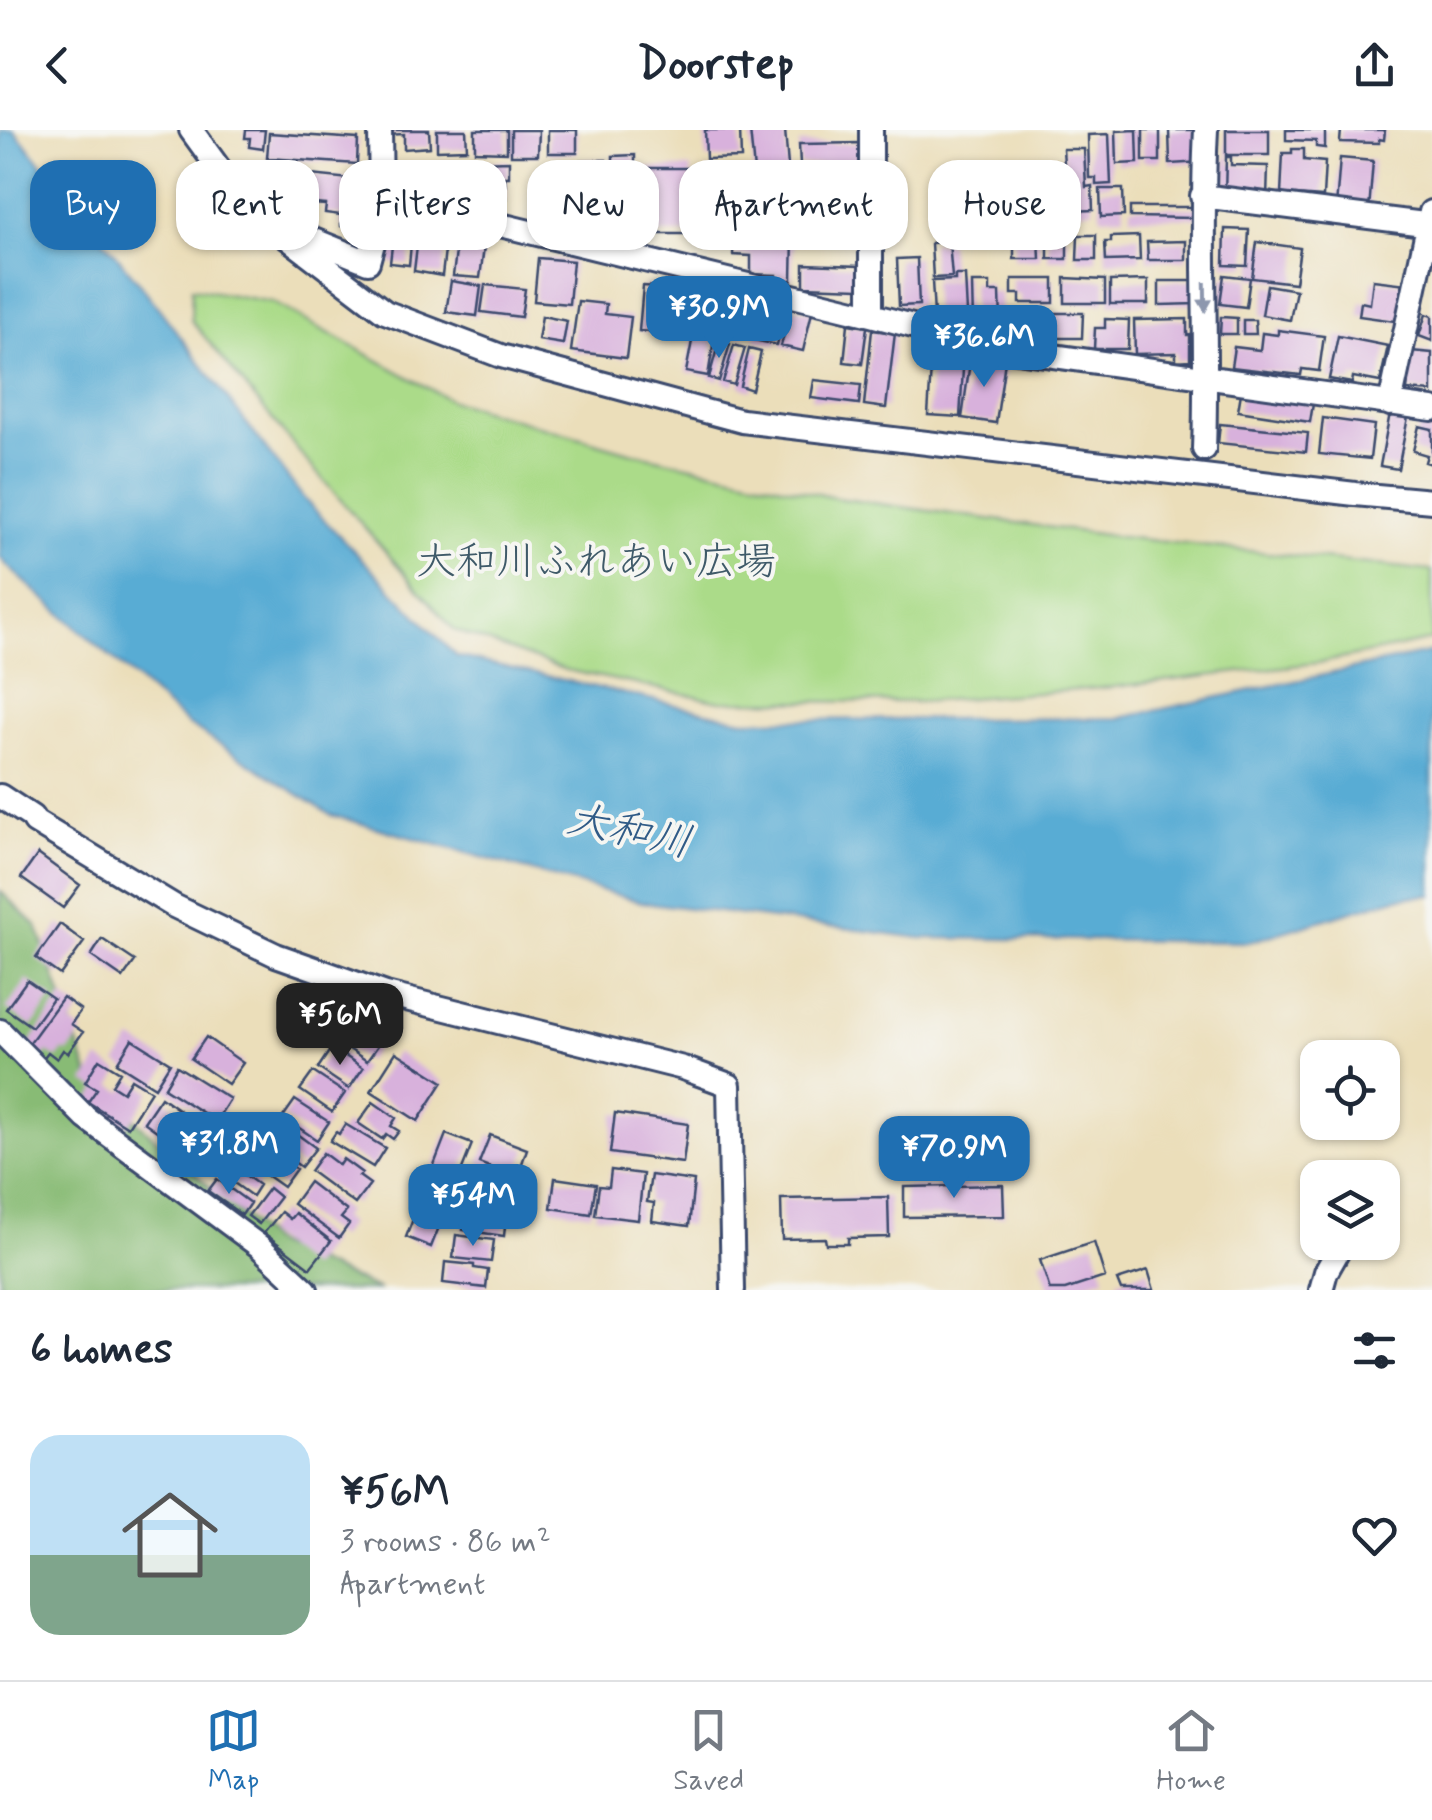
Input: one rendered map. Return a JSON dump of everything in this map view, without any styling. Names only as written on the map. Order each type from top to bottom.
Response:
[{"type":"street","points":[[191,130],[214,160]]},
{"type":"street","points":[[380,130],[380,160]]},
{"type":"street","points":[[871,314],[872,130]]},
{"type":"street","points":[[1204,449],[1207,377],[1202,196],[1206,130]]},
{"type":"street","points":[[1202,196],[1430,220],[1390,404]]},
{"type":"street","points":[[507,226],[996,348],[1432,409]]},
{"type":"street","points":[[319,242],[368,262],[372,250]]},
{"type":"street","points":[[303,250],[385,312],[501,356],[742,421],[1432,500]]},
{"type":"street","points":[[0,796],[34,822],[174,906],[276,955],[386,994],[683,1068],[729,1085],[732,1290]]},
{"type":"street","points":[[0,1031],[86,1118],[258,1246],[306,1290]]},
{"type":"street","points":[[1321,1290],[1332,1260]]},
{"type":"green space","name":"大和川ふれあい広場","points":[[192,288],[272,302],[452,401],[630,452],[836,498],[1112,536],[1432,571],[1432,640],[1325,662],[1114,687],[920,702],[720,701],[566,670],[454,630],[191,320]]},
{"type":"green space","points":[[0,891],[37,926],[91,1081],[275,1245],[380,1290],[0,1290]]},
{"type":"water","name":"大和川","points":[[0,130],[14,130],[39,160],[30,160],[30,250],[112,250],[305,500],[456,656],[743,720],[1120,718],[1432,652],[1432,895],[1396,898],[1249,942],[921,938],[642,902],[331,815],[186,723],[0,557]]},
{"type":"building","points":[[246,130],[265,130],[263,149],[249,147]]},
{"type":"building","points":[[384,130],[429,130],[430,147],[404,149],[404,134],[384,135]]},
{"type":"building","points":[[437,130],[466,130],[467,149],[437,150]]},
{"type":"building","points":[[475,130],[507,130],[507,152],[475,151]]},
{"type":"building","points":[[511,130],[539,130],[538,155],[511,155]]},
{"type":"building","points":[[548,130],[577,130],[577,153],[548,153]]},
{"type":"building","points":[[705,130],[740,130],[741,158],[706,159]]},
{"type":"building","points":[[750,130],[785,130],[788,160],[753,160]]},
{"type":"building","points":[[1137,130],[1138,163],[1117,164],[1116,131]]},
{"type":"building","points":[[1143,130],[1160,130],[1160,161],[1143,161]]},
{"type":"building","points":[[1169,130],[1201,130],[1203,162],[1170,164]]},
{"type":"building","points":[[1226,130],[1269,130],[1269,155],[1226,155]]},
{"type":"building","points":[[1286,130],[1325,130],[1325,148],[1316,147],[1316,141],[1286,140]]},
{"type":"building","points":[[1341,130],[1385,130],[1384,140],[1340,142]]},
{"type":"building","points":[[269,133],[358,139],[357,160],[339,163],[267,158]]},
{"type":"building","points":[[1109,134],[1111,184],[1096,185],[1096,178],[1089,178],[1088,135]]},
{"type":"building","points":[[861,143],[861,160],[800,160],[799,144]]},
{"type":"building","points":[[1063,149],[1084,149],[1086,187],[1092,186],[1093,210],[1081,211],[1081,160],[1064,160]]},
{"type":"building","points":[[1292,149],[1304,149],[1304,160],[1325,162],[1323,197],[1281,194],[1283,153],[1292,153]]},
{"type":"building","points":[[635,155],[635,160],[613,160],[613,156]]},
{"type":"building","points":[[1226,157],[1231,157],[1231,165],[1268,166],[1267,198],[1225,196]]},
{"type":"building","points":[[1340,158],[1373,161],[1369,210],[1336,207]]},
{"type":"building","points":[[659,168],[679,168],[679,234],[659,234]]},
{"type":"building","points":[[319,176],[339,178],[339,215],[325,213],[326,205],[319,204]]},
{"type":"building","points":[[1100,189],[1123,189],[1124,216],[1101,217]]},
{"type":"building","points":[[1130,207],[1199,207],[1197,218],[1130,217]]},
{"type":"building","points":[[1225,229],[1249,230],[1247,266],[1224,265]]},
{"type":"building","points":[[1081,235],[1096,235],[1096,260],[1077,260]]},
{"type":"building","points":[[1139,236],[1140,260],[1106,261],[1105,242],[1111,242],[1111,237]]},
{"type":"building","points":[[1186,241],[1186,260],[1148,260],[1147,242]]},
{"type":"building","points":[[1257,242],[1300,248],[1295,283],[1252,278]]},
{"type":"building","points":[[392,250],[410,250],[409,265],[390,263]]},
{"type":"building","points":[[417,250],[445,250],[442,276],[414,271]]},
{"type":"building","points":[[456,250],[484,250],[480,278],[453,276]]},
{"type":"building","points":[[733,250],[793,250],[792,280],[751,274],[751,256],[733,255]]},
{"type":"building","points":[[931,250],[950,250],[952,277],[933,278]]},
{"type":"building","points":[[1014,250],[1040,250],[1040,259],[1014,259]]},
{"type":"building","points":[[1048,250],[1067,250],[1067,259],[1048,259]]},
{"type":"building","points":[[538,258],[573,261],[569,304],[534,301]]},
{"type":"building","points":[[917,258],[919,305],[899,306],[897,259]]},
{"type":"building","points":[[804,264],[860,266],[859,288],[804,286]]},
{"type":"building","points":[[955,275],[965,275],[967,313],[934,315],[932,281],[955,280]]},
{"type":"building","points":[[1224,275],[1250,278],[1246,307],[1220,304]]},
{"type":"building","points":[[1065,278],[1105,280],[1105,303],[1065,303]]},
{"type":"building","points":[[1012,279],[1054,279],[1054,303],[1020,303],[1020,294],[1012,294]]},
{"type":"building","points":[[1148,280],[1148,304],[1110,304],[1110,281]]},
{"type":"building","points":[[1373,280],[1407,284],[1402,322],[1359,316],[1361,302],[1370,304]]},
{"type":"building","points":[[451,281],[481,286],[477,316],[446,312]]},
{"type":"building","points":[[1159,281],[1197,281],[1198,304],[1159,305]]},
{"type":"building","points":[[972,283],[990,283],[990,292],[1000,292],[1001,323],[973,324]]},
{"type":"building","points":[[485,285],[525,289],[521,317],[481,312]]},
{"type":"building","points":[[1267,285],[1296,290],[1290,320],[1262,315]]},
{"type":"building","points":[[643,286],[686,289],[683,335],[639,331]]},
{"type":"building","points":[[704,287],[725,292],[715,329],[695,323]]},
{"type":"building","points":[[729,293],[753,299],[744,337],[720,331]]},
{"type":"building","points":[[578,301],[606,304],[605,314],[631,317],[626,358],[571,351]]},
{"type":"building","points":[[763,301],[786,306],[777,345],[754,340]]},
{"type":"building","points":[[791,307],[812,312],[803,351],[781,346]]},
{"type":"building","points":[[1037,313],[1083,313],[1082,338],[1037,338]]},
{"type":"building","points":[[1426,314],[1432,316],[1432,341],[1419,336]]},
{"type":"building","points":[[542,316],[567,321],[563,344],[538,340]]},
{"type":"building","points":[[1221,317],[1237,318],[1237,334],[1220,334]]},
{"type":"building","points":[[1105,319],[1129,320],[1128,349],[1094,349],[1095,328],[1105,328]]},
{"type":"building","points":[[1187,319],[1190,360],[1176,361],[1176,353],[1135,354],[1134,320]]},
{"type":"building","points":[[1243,320],[1255,320],[1256,334],[1243,334]]},
{"type":"building","points":[[848,324],[867,327],[862,364],[844,362]]},
{"type":"building","points":[[872,330],[895,333],[886,408],[864,405]]},
{"type":"building","points":[[1278,330],[1324,336],[1319,371],[1302,369],[1301,375],[1231,367],[1234,347],[1260,350],[1262,333],[1278,335]]},
{"type":"building","points":[[693,336],[714,339],[708,376],[686,372]]},
{"type":"building","points":[[1338,336],[1388,346],[1380,382],[1353,377],[1352,383],[1329,379]]},
{"type":"building","points":[[719,341],[730,344],[719,381],[709,378]]},
{"type":"building","points":[[734,345],[745,348],[734,385],[723,382]]},
{"type":"building","points":[[749,349],[761,352],[752,390],[740,386]]},
{"type":"building","points":[[1411,351],[1432,353],[1432,392],[1407,390]]},
{"type":"building","points":[[976,357],[1005,361],[996,423],[962,418],[970,362],[975,362]]},
{"type":"building","points":[[931,367],[963,369],[960,417],[928,415]]},
{"type":"building","points":[[814,380],[861,385],[859,404],[811,398]]},
{"type":"building","points":[[1241,393],[1313,404],[1310,422],[1238,411]]},
{"type":"building","points":[[1390,413],[1408,417],[1398,469],[1380,466]]},
{"type":"building","points":[[1323,418],[1374,425],[1370,459],[1319,454]]},
{"type":"building","points":[[1220,424],[1308,433],[1306,452],[1218,443]]},
{"type":"building","points":[[1419,426],[1432,429],[1432,464],[1425,462],[1427,455],[1413,451]]},
{"type":"building","points":[[38,854],[80,885],[63,908],[21,878]]},
{"type":"building","points":[[60,924],[84,942],[60,975],[36,958]]},
{"type":"building","points":[[102,939],[135,961],[123,978],[91,956]]},
{"type":"building","points":[[27,980],[53,998],[32,1027],[6,1009]]},
{"type":"building","points":[[63,997],[81,1010],[71,1024],[83,1032],[68,1053],[63,1050],[57,1059],[48,1052],[41,1061],[25,1049]]},
{"type":"building","points":[[356,1025],[381,1041],[367,1061],[343,1045]]},
{"type":"building","points":[[206,1037],[243,1063],[228,1084],[191,1059]]},
{"type":"building","points":[[132,1039],[170,1063],[155,1087],[117,1063]]},
{"type":"building","points":[[332,1047],[363,1068],[349,1089],[318,1068]]},
{"type":"building","points":[[396,1052],[443,1082],[418,1121],[371,1091]]},
{"type":"building","points":[[99,1059],[120,1072],[112,1085],[123,1092],[131,1079],[151,1091],[128,1127],[88,1102],[97,1089],[85,1082]]},
{"type":"building","points":[[177,1066],[230,1099],[216,1121],[164,1088]]},
{"type":"building","points":[[313,1072],[345,1093],[332,1112],[300,1090]]},
{"type":"building","points":[[161,1097],[196,1122],[178,1146],[144,1122]]},
{"type":"building","points":[[295,1100],[329,1122],[317,1140],[283,1117]]},
{"type":"building","points":[[373,1102],[396,1118],[391,1126],[399,1131],[393,1139],[386,1134],[382,1139],[358,1123]]},
{"type":"building","points":[[615,1113],[688,1124],[683,1163],[610,1153]]},
{"type":"building","points":[[279,1121],[316,1148],[301,1167],[278,1150],[281,1146],[268,1136]]},
{"type":"building","points":[[345,1124],[385,1148],[373,1167],[330,1141]]},
{"type":"building","points":[[446,1134],[472,1144],[431,1247],[406,1237]]},
{"type":"building","points":[[490,1135],[527,1149],[517,1178],[479,1163]]},
{"type":"building","points":[[262,1144],[296,1169],[283,1187],[249,1163]]},
{"type":"building","points":[[323,1153],[339,1165],[343,1159],[370,1184],[355,1204],[310,1171]]},
{"type":"building","points":[[227,1162],[259,1185],[252,1196],[220,1173]]},
{"type":"building","points":[[611,1170],[643,1174],[638,1220],[595,1215],[599,1186],[609,1187]]},
{"type":"building","points":[[651,1175],[694,1181],[689,1226],[652,1221],[654,1203],[647,1202]]},
{"type":"building","points":[[473,1178],[510,1182],[507,1208],[470,1204]]},
{"type":"building","points":[[555,1178],[596,1184],[591,1214],[551,1208]]},
{"type":"building","points":[[217,1179],[250,1203],[242,1215],[208,1191]]},
{"type":"building","points":[[309,1182],[347,1211],[341,1218],[349,1224],[339,1238],[293,1204]]},
{"type":"building","points":[[1003,1185],[1004,1216],[904,1217],[904,1187]]},
{"type":"building","points":[[269,1188],[280,1197],[259,1224],[248,1216]]},
{"type":"building","points":[[888,1197],[889,1237],[848,1238],[848,1244],[826,1244],[825,1238],[782,1239],[781,1199]]},
{"type":"building","points":[[465,1211],[506,1217],[504,1236],[463,1230]]},
{"type":"building","points":[[281,1212],[290,1219],[295,1213],[331,1241],[310,1268],[264,1233]]},
{"type":"building","points":[[456,1235],[494,1240],[491,1262],[453,1258]]},
{"type":"building","points":[[1094,1242],[1105,1277],[1065,1290],[1050,1290],[1040,1260]]},
{"type":"building","points":[[445,1262],[488,1270],[486,1288],[443,1283]]},
{"type":"building","points":[[1148,1270],[1154,1290],[1121,1290],[1117,1280]]}]
